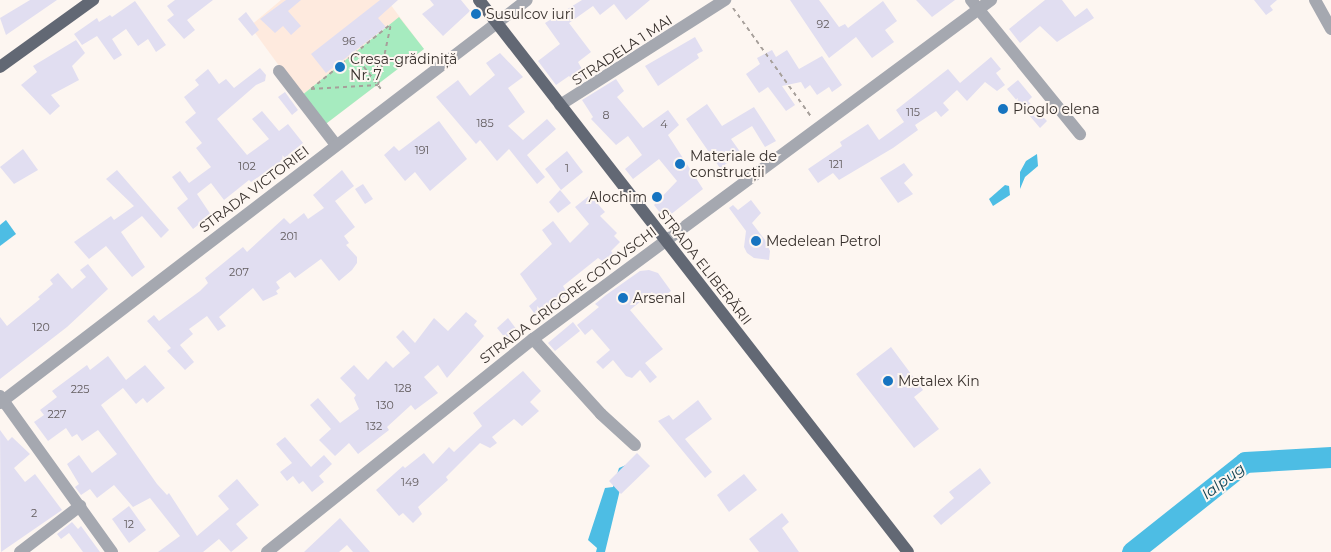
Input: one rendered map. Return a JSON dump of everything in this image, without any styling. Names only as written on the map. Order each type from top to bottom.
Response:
[{"type":"main road","points":[[0,67],[93,0]]},
{"type":"main road","name":"STRADA ELIBERĂRII","points":[[479,0],[664,241],[908,552]]},
{"type":"street","name":"STRADA VICTORIEI","points":[[1,400],[527,0]]},
{"type":"street","name":"STRADELA 1 MAI","points":[[560,105],[726,0]]},
{"type":"street","name":"STRADA GRIGORE COTOVSCHI","points":[[267,552],[532,338],[820,129],[974,5],[991,0]]},
{"type":"street","points":[[1315,0],[1331,29]]},
{"type":"street","points":[[974,5],[1080,134]]},
{"type":"street","points":[[279,71],[336,145]]},
{"type":"street","points":[[532,338],[601,414],[635,445]]},
{"type":"street","points":[[1,400],[112,552]]},
{"type":"street","points":[[20,552],[80,506]]},
{"type":"path","points":[[726,0],[820,129]]},
{"type":"path","points":[[391,24],[378,85],[311,89],[391,24]]},
{"type":"path","points":[[354,54],[381,89]]},
{"type":"shaded area","name":"Creșa-grădiniță Nr. 7","points":[[281,0],[387,0],[424,49],[323,126],[250,26]]},
{"type":"green space","points":[[399,17],[424,49],[323,126],[301,96]]},
{"type":"water","points":[[1037,154],[1038,166],[1025,177],[1020,189],[1020,172],[1026,161]]},
{"type":"water","points":[[1005,185],[1009,186],[1010,195],[993,206],[989,199]]},
{"type":"water","points":[[6,220],[16,234],[0,246],[0,225]]},
{"type":"water","points":[[626,465],[605,552],[596,552],[597,548],[588,540],[605,488],[613,487],[619,468]]},
{"type":"building","points":[[30,0],[57,0],[6,35],[0,18]]},
{"type":"building","points":[[175,0],[213,0],[187,20],[195,30],[184,39],[167,20],[174,15],[167,6]]},
{"type":"building","points":[[286,0],[301,0],[288,11],[301,26],[291,35],[283,26],[275,33],[260,19]]},
{"type":"building","points":[[380,0],[398,0],[378,18],[386,27],[326,73],[311,54]]},
{"type":"building","points":[[430,0],[461,0],[470,11],[443,36],[422,14],[434,5]]},
{"type":"building","points":[[582,0],[650,0],[626,20],[614,4],[600,15],[593,6],[569,23],[591,52],[578,62],[587,78],[578,84],[569,76],[556,85],[538,61],[560,44],[545,23]]},
{"type":"building","points":[[790,0],[819,0],[839,27],[845,24],[848,28],[883,1],[897,21],[885,30],[894,42],[872,58],[856,37],[829,58]]},
{"type":"building","points":[[916,0],[955,0],[932,17]]},
{"type":"building","points":[[1045,0],[1062,0],[1075,17],[1087,8],[1094,18],[1057,42],[1040,26],[1020,43],[1009,29]]},
{"type":"building","points":[[1254,0],[1277,0],[1270,6],[1273,10],[1266,15]]},
{"type":"building","points":[[135,1],[166,45],[156,52],[148,39],[138,46],[126,29],[112,39],[122,55],[114,60],[97,36],[82,45],[74,34],[97,18],[99,22],[110,15],[112,17]]},
{"type":"building","points":[[246,12],[259,30],[252,36],[238,19]]},
{"type":"building","points":[[695,37],[703,51],[697,54],[699,58],[658,86],[645,66]]},
{"type":"building","points":[[76,40],[85,53],[72,66],[79,80],[51,95],[60,106],[50,115],[21,85],[37,72],[33,66]]},
{"type":"building","points":[[772,50],[776,57],[787,50],[799,69],[822,56],[842,85],[832,92],[829,87],[817,95],[810,85],[805,89],[801,82],[782,86],[795,105],[786,111],[768,87],[759,93],[746,74],[760,64],[757,58]]},
{"type":"building","points":[[500,53],[523,77],[508,88],[525,112],[508,126],[523,140],[547,119],[556,129],[527,155],[545,177],[537,184],[509,149],[497,161],[480,140],[476,144],[436,97],[458,80],[470,96],[495,75],[486,63]]},
{"type":"building","points":[[991,57],[1001,69],[996,73],[1005,85],[997,91],[985,82],[967,101],[957,90],[943,103],[949,110],[941,117],[936,111],[915,125],[918,130],[893,148],[839,180],[833,173],[818,183],[808,169],[842,146],[840,142],[868,124],[879,140],[904,122],[896,110],[948,69],[960,83]]},
{"type":"building","points":[[260,68],[266,75],[265,81],[256,85],[217,119],[247,155],[269,139],[252,119],[262,111],[279,131],[288,124],[303,143],[275,166],[251,182],[249,180],[224,200],[211,183],[197,194],[211,215],[193,229],[177,208],[188,199],[172,177],[180,171],[189,183],[211,167],[196,148],[202,143],[185,122],[196,113],[184,97],[199,85],[195,80],[208,69],[219,84],[226,79],[234,88]]},
{"type":"building","points":[[616,79],[624,91],[617,97],[643,128],[668,110],[679,125],[668,135],[703,189],[665,219],[654,205],[677,181],[659,159],[633,179],[625,169],[642,155],[628,136],[616,145],[591,119],[593,117],[582,100]]},
{"type":"building","points":[[1018,80],[1032,97],[1028,101],[1047,121],[1040,128],[1007,89]]},
{"type":"building","points":[[285,92],[298,110],[292,115],[278,97]]},
{"type":"building","points":[[707,104],[722,126],[754,107],[776,141],[765,147],[752,126],[731,139],[741,153],[720,168],[686,119]]},
{"type":"building","points":[[439,121],[467,159],[430,191],[415,172],[405,181],[384,155],[394,146],[399,151]]},
{"type":"building","points":[[23,149],[38,170],[14,184],[0,167]]},
{"type":"building","points":[[567,151],[583,172],[561,190],[545,169]]},
{"type":"building","points":[[904,163],[913,175],[904,183],[913,194],[898,203],[880,178]]},
{"type":"building","points":[[117,170],[169,230],[161,238],[142,216],[121,232],[145,267],[132,277],[106,246],[89,259],[74,242],[111,216],[114,220],[134,206],[106,179]]},
{"type":"building","points":[[342,170],[354,186],[335,201],[355,227],[344,236],[349,243],[346,245],[357,257],[357,263],[352,270],[339,281],[321,259],[295,278],[290,272],[276,282],[280,288],[276,291],[278,294],[263,301],[253,288],[219,317],[226,326],[218,331],[207,316],[189,329],[193,334],[180,345],[194,362],[185,370],[167,351],[171,348],[147,321],[154,315],[159,321],[200,291],[208,283],[205,278],[243,247],[247,252],[284,218],[290,224],[304,213],[308,219],[324,208],[313,195]]},
{"type":"building","points":[[363,184],[373,199],[365,204],[355,189]]},
{"type":"building","points":[[560,190],[571,203],[558,213],[549,202]]},
{"type":"building","points":[[590,195],[605,212],[600,216],[617,233],[614,236],[620,242],[611,251],[614,255],[605,263],[598,258],[563,286],[568,294],[537,317],[529,306],[537,299],[520,274],[552,244],[542,230],[553,221],[570,243],[589,224],[575,207]]},
{"type":"building","points":[[751,200],[761,213],[752,223],[765,240],[770,251],[769,260],[754,258],[747,253],[744,247],[746,231],[729,208],[733,205],[738,210]]},
{"type":"building","points":[[88,264],[108,289],[67,327],[0,379],[0,317],[7,326],[40,299],[38,297],[53,284],[50,280],[58,273],[72,289],[86,277],[80,270]]},
{"type":"building","points":[[649,270],[658,273],[671,291],[658,300],[652,292],[630,310],[663,349],[645,363],[657,377],[650,383],[640,370],[632,378],[626,376],[613,360],[603,369],[596,362],[610,350],[592,329],[585,335],[577,325],[599,307],[595,304],[606,295],[640,271]]},
{"type":"building","points":[[466,312],[477,321],[474,325],[484,336],[447,378],[438,365],[424,377],[438,393],[415,410],[411,405],[387,427],[389,430],[358,454],[349,443],[335,456],[319,440],[331,429],[310,405],[318,398],[340,423],[359,409],[354,398],[356,395],[340,378],[354,365],[368,380],[386,361],[393,368],[410,353],[396,337],[403,330],[415,343],[434,318],[448,331]]},
{"type":"building","points":[[508,318],[517,330],[506,339],[497,328]]},
{"type":"building","points":[[573,322],[580,331],[555,351],[548,343]]},
{"type":"building","points":[[891,347],[923,390],[914,397],[939,429],[914,448],[856,374]]},
{"type":"building","points":[[108,356],[126,380],[145,365],[165,388],[147,403],[143,398],[136,404],[123,388],[101,405],[157,484],[167,495],[169,493],[197,536],[229,509],[218,496],[237,479],[259,505],[236,524],[248,538],[231,552],[219,539],[203,552],[158,552],[180,536],[150,498],[133,507],[114,485],[97,498],[90,489],[81,495],[75,487],[79,484],[67,464],[79,455],[92,473],[117,454],[98,430],[82,441],[77,434],[72,437],[66,428],[48,441],[34,422],[44,415],[40,410],[57,397],[52,391],[87,365],[90,370]]},
{"type":"building","points":[[523,371],[541,391],[530,402],[539,411],[522,426],[514,419],[492,437],[497,443],[490,448],[480,443],[446,477],[448,480],[418,507],[422,514],[413,523],[403,513],[399,516],[376,490],[403,466],[405,468],[424,453],[433,464],[449,447],[454,452],[482,426],[473,413]]},
{"type":"building","points":[[698,400],[712,419],[685,439],[712,472],[705,478],[658,421],[669,415],[673,420]]},
{"type":"building","points":[[0,430],[8,441],[12,437],[30,454],[14,468],[25,482],[35,474],[62,510],[1,552]]},
{"type":"building","points":[[285,437],[311,467],[324,455],[332,464],[319,476],[324,482],[312,492],[303,481],[299,484],[293,476],[287,481],[280,472],[292,463],[276,444]]},
{"type":"building","points":[[637,453],[650,466],[621,494],[609,481]]},
{"type":"building","points":[[980,468],[991,483],[941,525],[933,516],[954,498],[949,492]]},
{"type":"building","points":[[744,474],[757,490],[729,512],[717,495]]},
{"type":"building","points":[[129,506],[146,530],[129,543],[112,519]]},
{"type":"building","points":[[782,513],[789,522],[782,528],[799,552],[759,552],[749,539]]},
{"type":"building","points":[[340,518],[370,552],[353,552],[347,545],[339,552],[304,552]]},
{"type":"building","points":[[72,522],[78,529],[81,526],[100,552],[83,552],[69,533],[61,539],[57,534]]},
{"type":"waterway","name":"Ialpug","points":[[1132,552],[1245,462],[1331,457]]},
{"type":"place","name":"Susulcov iuri","points":[[476,14]]},
{"type":"place","name":"Creșa-grădiniță Nr. 7","points":[[340,67]]},
{"type":"place","name":"Pioglo elena","points":[[1003,109]]},
{"type":"place","name":"Materiale de construcții","points":[[680,164]]},
{"type":"place","name":"Alochim","points":[[657,197]]},
{"type":"place","name":"Medelean Petrol","points":[[756,241]]},
{"type":"place","name":"Arsenal","points":[[623,298]]},
{"type":"place","name":"Metalex Kin","points":[[888,381]]}]
